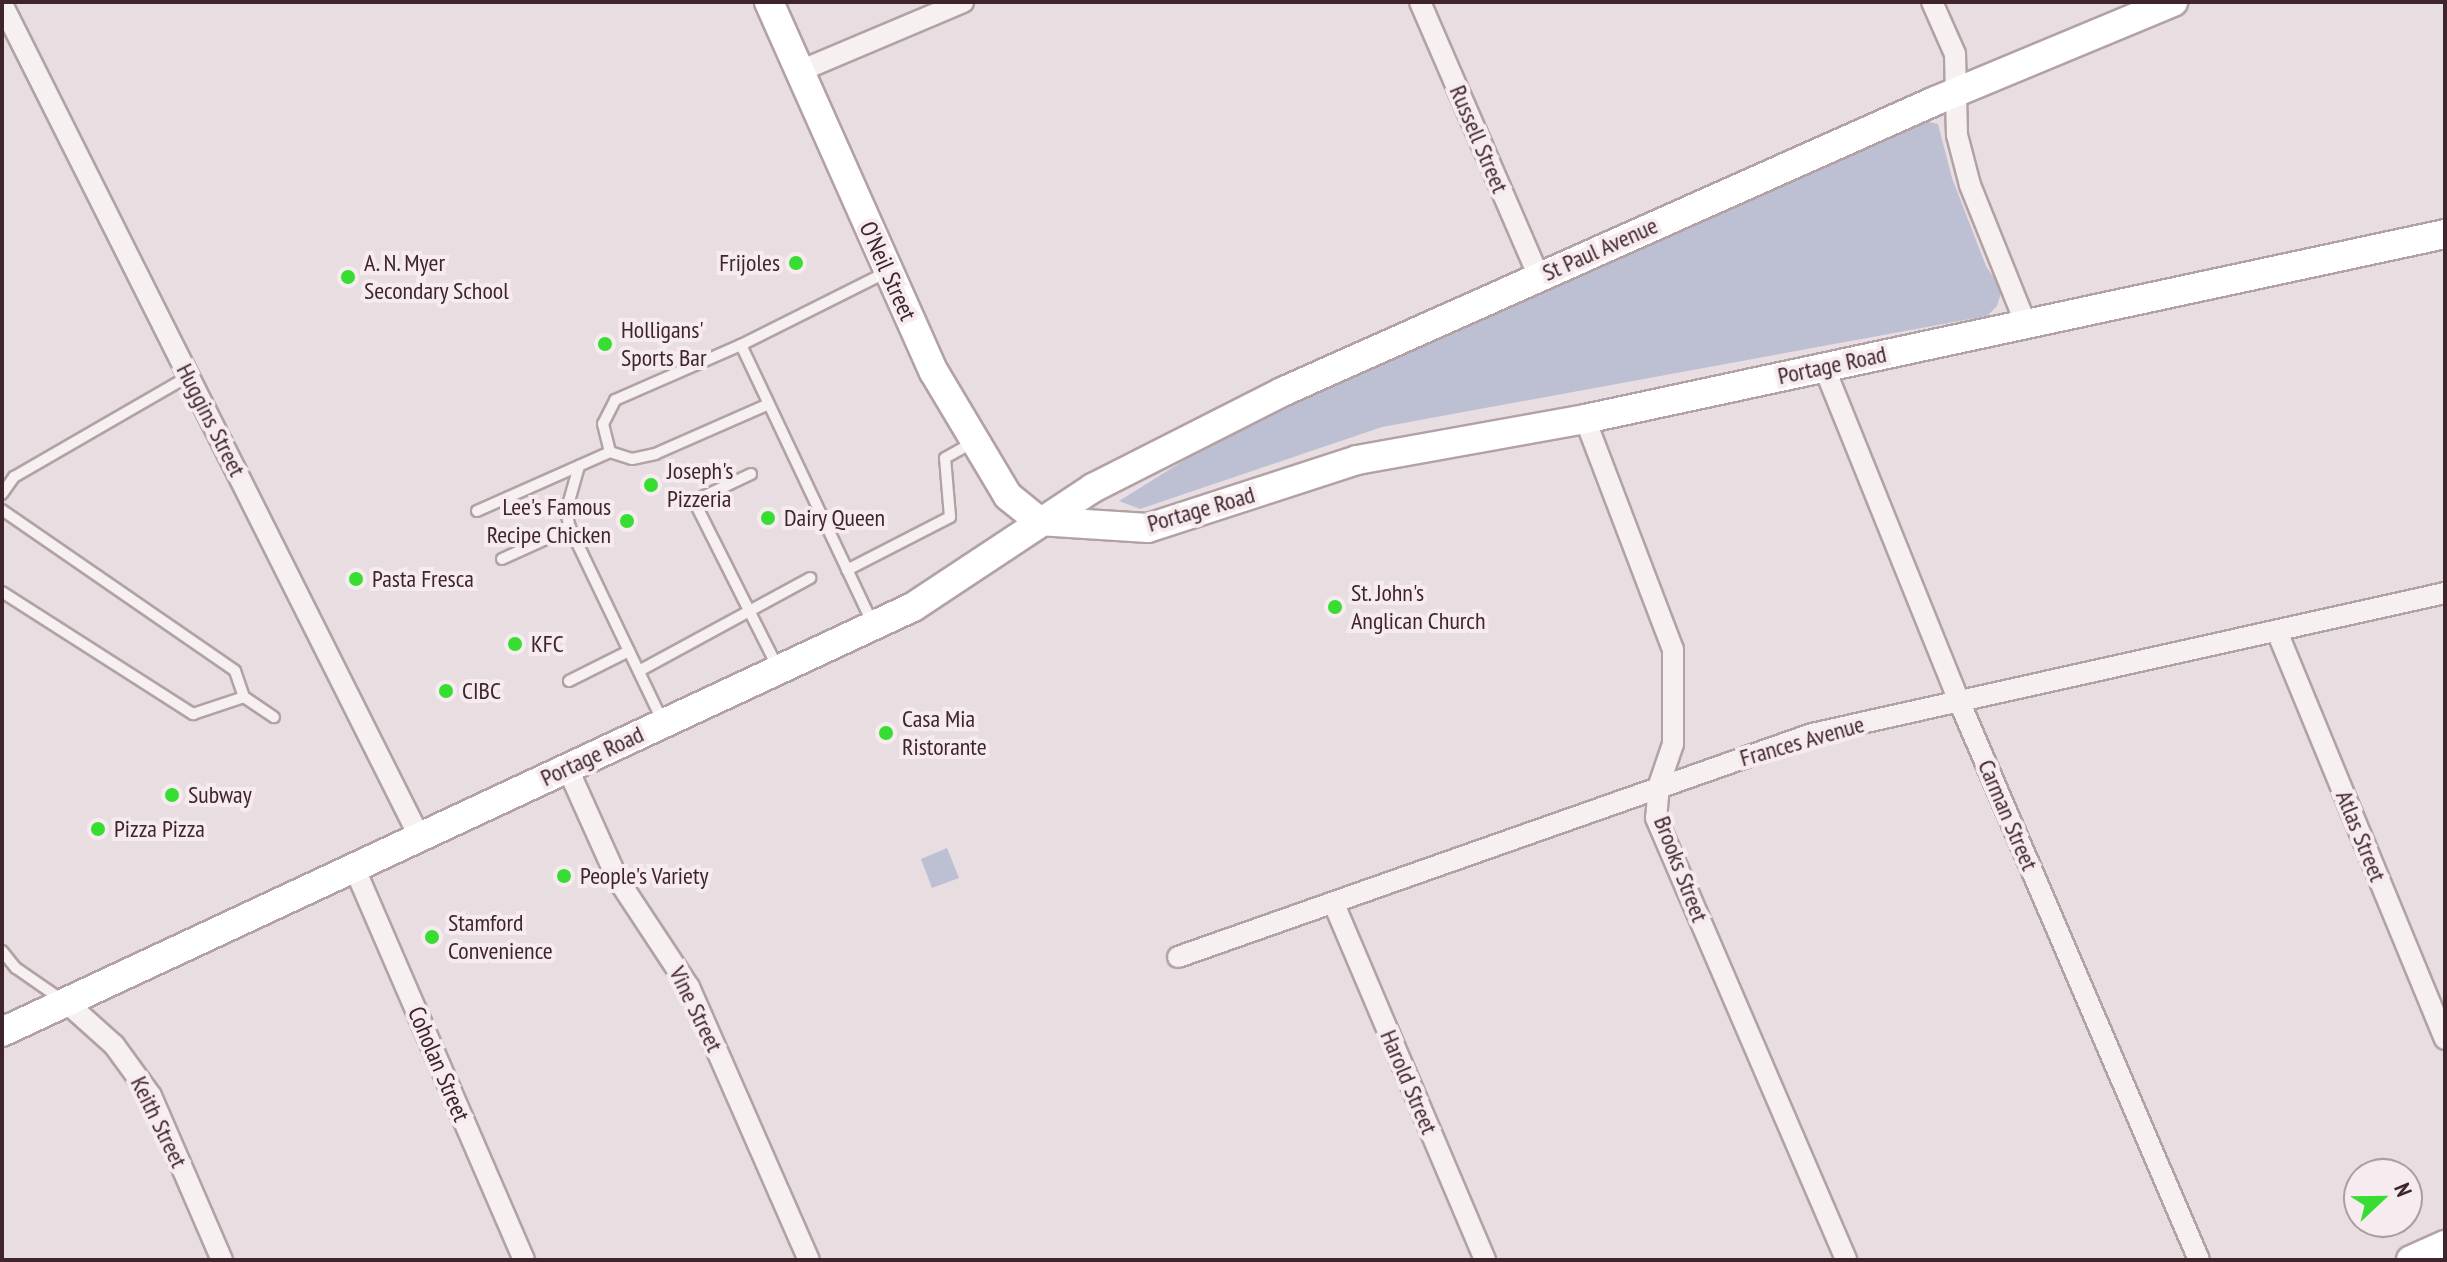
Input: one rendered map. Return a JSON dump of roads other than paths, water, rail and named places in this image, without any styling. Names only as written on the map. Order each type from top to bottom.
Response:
[{"type":"main road","name":"O'Neil Street","points":[[769,2],[888,271],[973,442],[1008,496],[1039,521]]},
{"type":"main road","name":"St Paul Avenue","points":[[1039,521],[1282,392],[1958,92],[2173,2]]},
{"type":"main road","name":"Portage Road","points":[[2,1032],[913,607],[1039,521],[1148,528],[1357,460],[1585,419],[2445,234]]},
{"type":"main road","points":[[2411,1260],[2445,1245]]},
{"type":"street","points":[[800,71],[963,2]]},
{"type":"street","name":"Russell Street","points":[[1420,2],[1539,277]]},
{"type":"street","points":[[1932,2],[1955,54],[1957,135],[1970,185],[2026,324]]},
{"type":"street","name":"Huggins Street","points":[[2,4],[7,28],[189,376],[419,836]]},
{"type":"street","name":"Carman Street","points":[[1824,367],[1959,701],[2199,1260]]},
{"type":"street","name":"Brooks Street","points":[[1585,419],[1673,649],[1673,744],[1659,785],[1656,818],[1846,1260]]},
{"type":"street","name":"Frances Avenue","points":[[1178,957],[1334,904],[1659,785],[1812,734],[2278,634],[2445,593]]},
{"type":"street","name":"Atlas Street","points":[[2278,634],[2445,1039]]},
{"type":"street","name":"Vine Street","points":[[567,767],[617,878],[689,987],[809,1260]]},
{"type":"street","name":"Coholan Street","points":[[354,867],[524,1260]]},
{"type":"street","name":"Harold Street","points":[[1334,904],[1485,1260]]},
{"type":"street","name":"Keith Street","points":[[67,1003],[114,1045],[151,1096],[222,1260]]},
{"type":"lane","points":[[610,452],[603,424],[615,400],[741,345],[888,271]]},
{"type":"lane","points":[[741,345],[874,626]]},
{"type":"lane","points":[[2,494],[14,477],[189,376]]},
{"type":"lane","points":[[477,511],[610,452],[632,459],[655,454],[769,404]]},
{"type":"lane","points":[[847,570],[950,517],[945,458],[973,442]]},
{"type":"lane","points":[[579,466],[566,512],[570,528],[664,723]]},
{"type":"lane","points":[[751,474],[694,501],[779,670]]},
{"type":"lane","points":[[2,510],[235,671],[244,697],[274,717]]},
{"type":"lane","points":[[502,559],[570,528]]},
{"type":"lane","points":[[639,671],[810,578]]},
{"type":"lane","points":[[2,592],[193,714],[244,697]]},
{"type":"lane","points":[[569,681],[629,651]]},
{"type":"lane","points":[[2,951],[16,968],[67,1003]]},
{"type":"place","name":"Frijoles","points":[[796,263]]},
{"type":"place","name":"A. N. Myer Secondary School","points":[[348,277]]},
{"type":"place","name":"Holligans' Sports Bar","points":[[605,344]]},
{"type":"place","name":"Joseph's Pizzeria","points":[[651,485]]},
{"type":"place","name":"Dairy Queen","points":[[768,518]]},
{"type":"place","name":"Lee's Famous Recipe Chicken","points":[[627,521]]},
{"type":"place","name":"Pasta Fresca","points":[[356,579]]},
{"type":"place","name":"St. John's Anglican Church","points":[[1335,607]]},
{"type":"place","name":"KFC","points":[[515,644]]},
{"type":"place","name":"CIBC","points":[[446,691]]},
{"type":"place","name":"Casa Mia Ristorante","points":[[886,733]]},
{"type":"place","name":"Subway","points":[[172,795]]},
{"type":"place","name":"Pizza Pizza","points":[[98,829]]},
{"type":"place","name":"People's Variety","points":[[564,876]]},
{"type":"place","name":"Stamford Convenience","points":[[432,937]]}]
